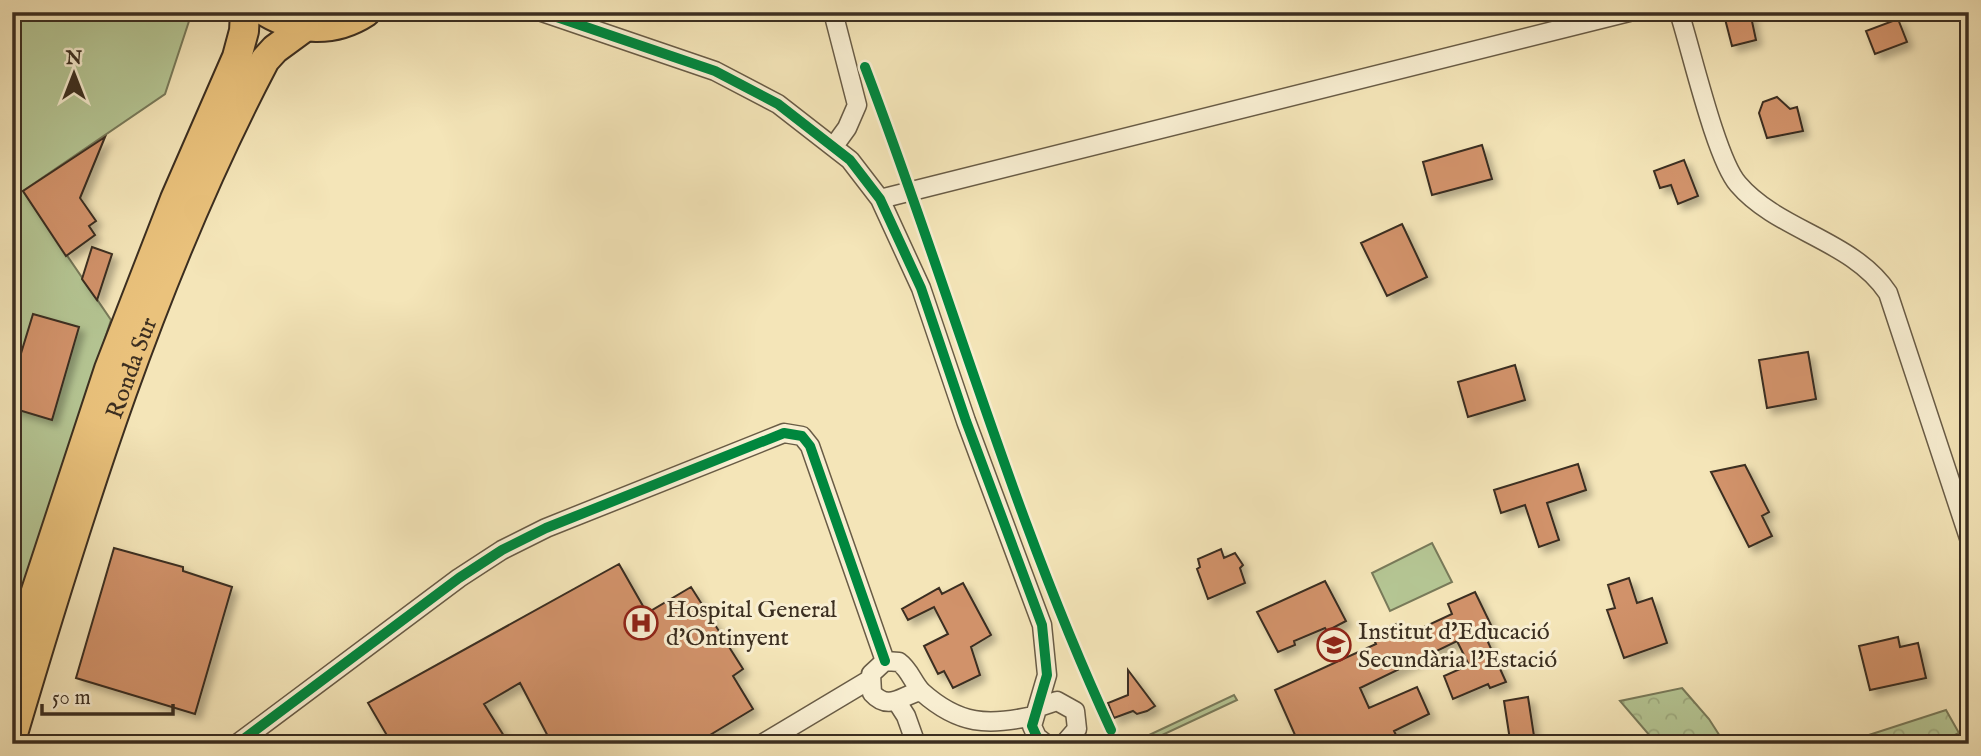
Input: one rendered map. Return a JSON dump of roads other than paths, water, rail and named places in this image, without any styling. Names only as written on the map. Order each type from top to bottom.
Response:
[{"type":"main road","name":"Ronda Sur","points":[[12,664],[109,369],[175,200],[237,57],[244,31],[245,12]]},
{"type":"main road","points":[[266,12],[281,21],[305,27],[345,23],[366,12]]},
{"type":"main road","name":"Ronda Sur","points":[[12,737],[102,452],[188,226],[265,60],[275,49],[305,27]]},
{"type":"street","points":[[542,12],[715,71],[778,104],[850,160],[880,199],[921,288],[966,421],[1042,625],[1047,675],[1057,701],[1070,706],[1077,717],[1074,736],[1064,744]]},
{"type":"street","points":[[833,12],[857,105],[847,128],[834,146]]},
{"type":"street","points":[[880,199],[1629,12]]},
{"type":"street","points":[[1679,12],[1724,158],[1736,182],[1752,197],[1865,267],[1888,293],[1969,538]]},
{"type":"street","points":[[237,744],[459,578],[502,550],[546,528],[784,433],[802,436],[810,446],[885,661]]},
{"type":"street","points":[[916,744],[908,696],[905,667],[892,660],[885,661],[874,668],[872,688],[883,701],[908,696],[975,722],[1038,724]]},
{"type":"street","points":[[1038,724],[1047,675]]},
{"type":"street","points":[[762,744],[850,691],[872,688]]},
{"type":"street","points":[[1038,724],[1057,701]]},
{"type":"place","name":"Hospital General d'Ontinyent","points":[[641,623]]},
{"type":"place","name":"Institut d'Educació Secundària l'Estació","points":[[1334,645]]}]
